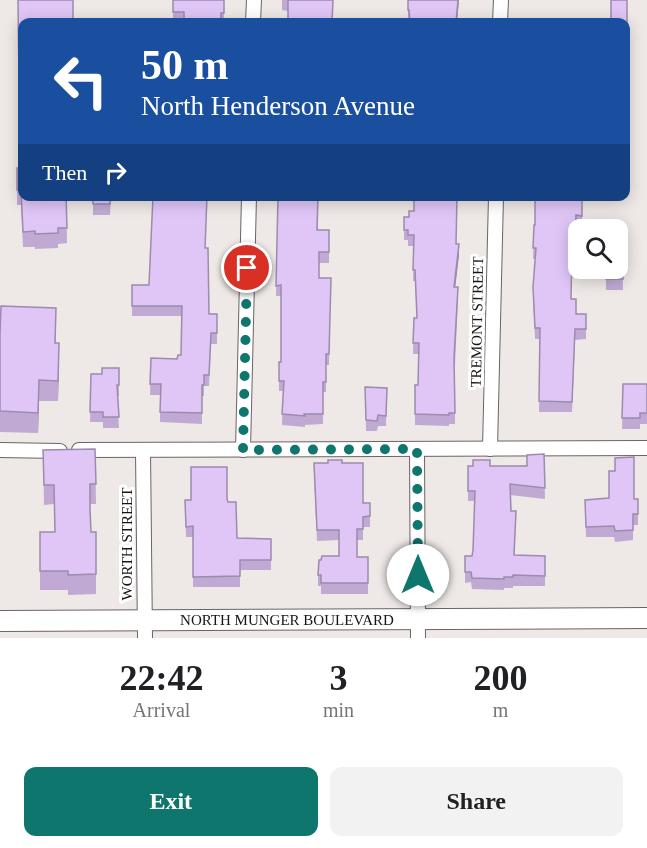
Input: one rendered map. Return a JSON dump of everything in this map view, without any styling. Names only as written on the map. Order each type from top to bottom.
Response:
[{"type":"main road","name":"NORTH MUNGER BOULEVARD","points":[[0,621],[145,629],[418,628],[647,618]]},
{"type":"street","points":[[254,0],[254,18]]},
{"type":"street","points":[[500,18],[501,0]]},
{"type":"street","points":[[243,450],[249,201]]},
{"type":"street","name":"TREMONT STREET","points":[[490,449],[496,201]]},
{"type":"street","points":[[0,450],[647,448]]},
{"type":"street","points":[[417,449],[418,628]]},
{"type":"street","name":"WORTH STREET","points":[[143,450],[145,629]]},
{"type":"building","points":[[18,0],[73,0],[73,18],[18,18]]},
{"type":"building","points":[[173,0],[224,0],[224,13],[221,13],[221,18],[184,18],[184,12],[173,12]]},
{"type":"building","points":[[288,0],[333,0],[332,18],[288,18]]},
{"type":"building","points":[[408,0],[458,0],[456,18],[410,18]]},
{"type":"building","points":[[611,0],[627,0],[627,18],[611,18]]},
{"type":"building","points":[[22,201],[66,201],[67,228],[58,228],[58,233],[23,232]]},
{"type":"building","points":[[93,201],[110,201],[110,204],[93,204]]},
{"type":"building","points":[[153,201],[207,201],[205,248],[208,248],[209,314],[217,314],[217,333],[211,333],[209,375],[204,375],[204,385],[202,385],[202,413],[160,412],[161,384],[150,384],[151,358],[177,359],[178,355],[181,355],[182,306],[132,306],[132,285],[149,285]]},
{"type":"building","points":[[278,201],[318,201],[317,230],[329,230],[329,252],[319,252],[319,278],[331,278],[329,354],[326,354],[326,382],[323,382],[323,414],[304,414],[305,416],[282,414],[284,381],[279,381],[281,285],[276,286]]},
{"type":"building","points":[[414,201],[457,201],[456,244],[459,244],[454,287],[458,287],[454,358],[455,413],[449,413],[449,415],[415,414],[419,343],[413,343],[414,318],[417,318],[415,270],[413,270],[414,235],[408,235],[408,230],[404,230],[404,217],[409,217],[409,211],[414,211]]},
{"type":"building","points":[[535,201],[582,201],[582,216],[576,215],[576,219],[568,219],[568,279],[571,279],[571,299],[576,299],[576,314],[586,314],[586,329],[575,329],[572,402],[539,401],[540,328],[535,328]]},
{"type":"building","points":[[1,306],[56,308],[55,343],[59,343],[58,381],[39,380],[38,413],[0,411]]},
{"type":"building","points":[[102,368],[119,368],[119,385],[117,385],[119,417],[103,417],[103,412],[90,412],[91,374],[102,374]]},
{"type":"building","points":[[623,384],[647,384],[647,413],[640,413],[640,418],[622,418]]},
{"type":"building","points":[[365,387],[387,388],[386,416],[378,415],[377,421],[366,420]]},
{"type":"building","points":[[95,449],[96,484],[90,484],[90,509],[91,532],[96,532],[96,574],[68,575],[68,571],[40,571],[40,532],[55,532],[54,485],[44,485],[43,450]]},
{"type":"building","points":[[544,454],[545,488],[510,484],[511,511],[516,511],[514,555],[545,556],[545,576],[513,575],[513,577],[504,577],[504,579],[472,578],[471,572],[465,572],[465,556],[472,556],[473,550],[475,491],[468,491],[468,466],[473,466],[473,460],[490,460],[490,466],[527,466],[527,455]]},
{"type":"building","points":[[634,457],[634,499],[638,499],[638,514],[633,514],[633,530],[615,531],[614,526],[586,527],[585,500],[609,498],[609,471],[615,471],[615,458]]},
{"type":"building","points":[[328,460],[363,463],[363,503],[370,503],[370,516],[363,517],[363,529],[357,529],[357,557],[368,557],[368,583],[321,583],[321,575],[318,575],[319,560],[322,556],[339,556],[339,530],[317,530],[314,463],[328,463]]},
{"type":"building","points":[[191,467],[227,467],[227,499],[228,502],[236,502],[237,538],[271,539],[271,560],[240,560],[240,576],[193,577],[193,526],[186,527],[185,500],[191,500]]},
{"type":"route","points":[[247,268],[243,450],[417,449],[418,575]]}]
